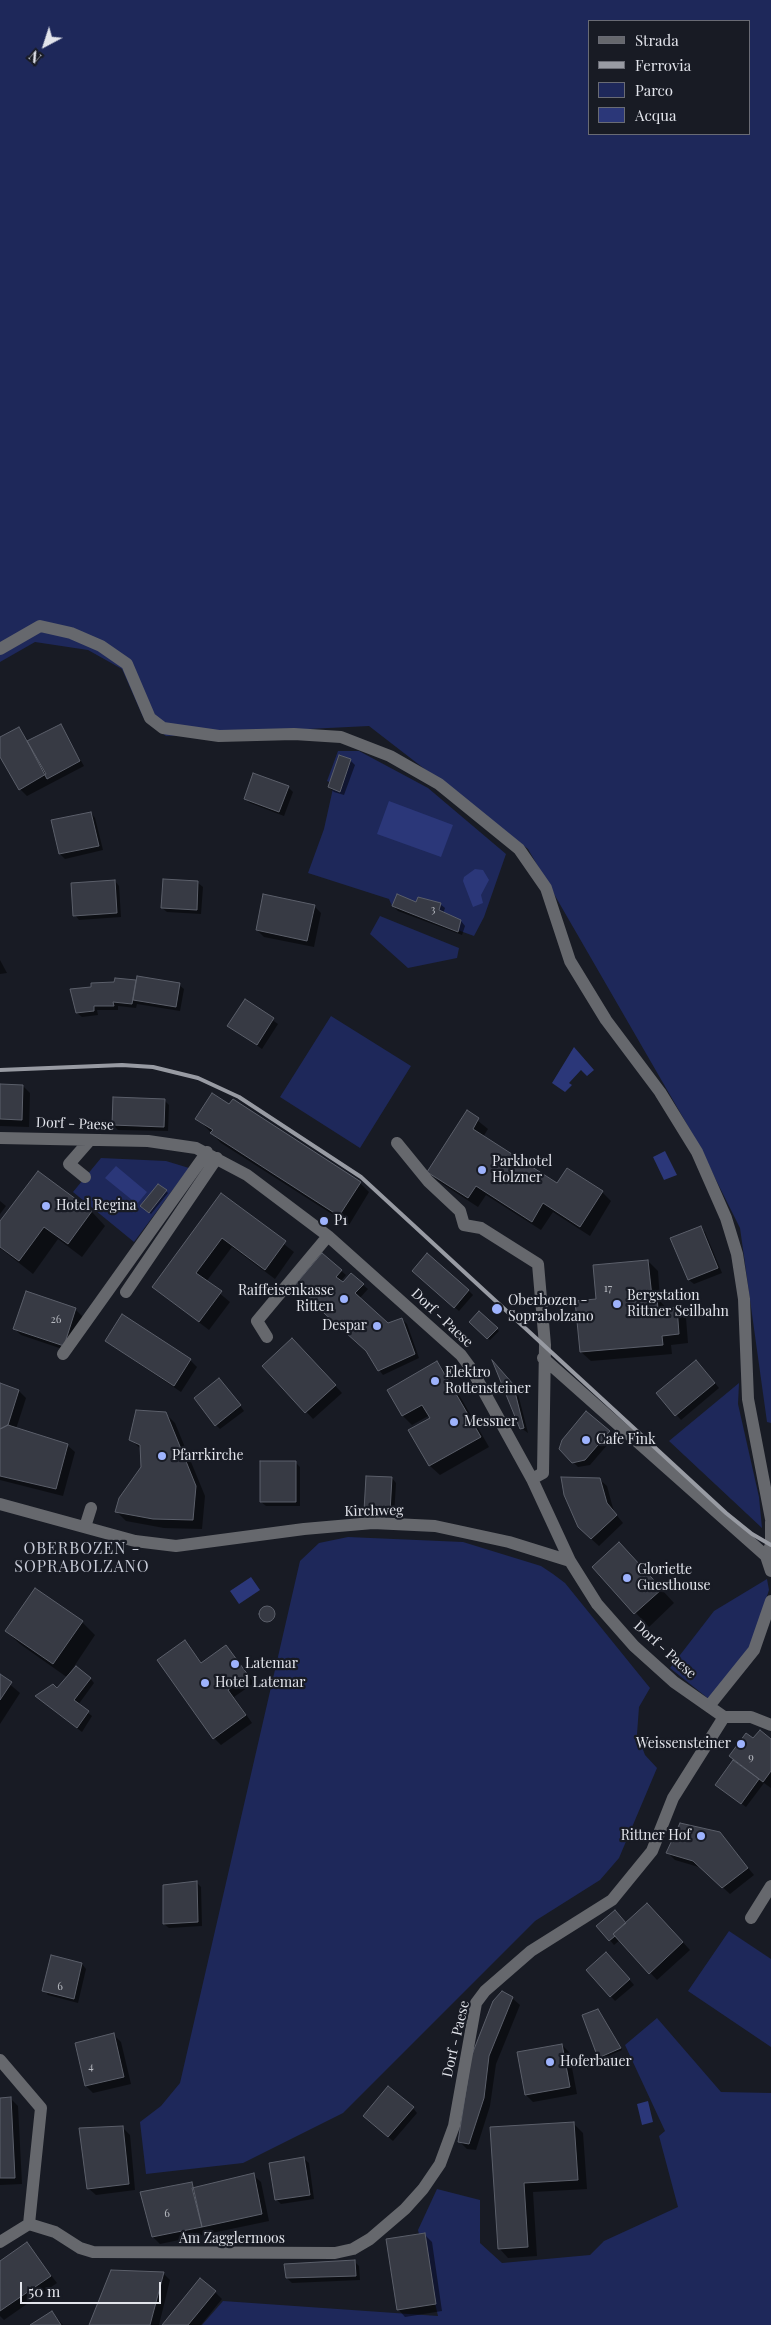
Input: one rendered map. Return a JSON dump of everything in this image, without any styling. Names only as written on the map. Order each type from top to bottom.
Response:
[{"type":"street","points":[[0,649],[40,626],[71,634],[101,646],[126,664],[150,718],[164,728],[219,736],[294,734],[341,737],[390,756],[438,784],[519,849],[546,888],[570,961],[606,1020],[660,1092],[692,1144],[726,1218],[737,1254],[744,1299],[748,1400],[771,1520],[771,1545],[766,1556]]},
{"type":"street","name":"Dorf - Paese","points":[[0,1138],[148,1141],[196,1148],[247,1175],[328,1236],[461,1354],[472,1370],[532,1479],[570,1561],[598,1604],[634,1646],[674,1682],[724,1717],[673,1798],[652,1851],[612,1900],[531,1951],[484,1991],[476,2003],[454,2126],[440,2164]]},
{"type":"street","points":[[85,1177],[69,1164],[90,1140]]},
{"type":"street","points":[[397,1143],[428,1181],[460,1211],[464,1225],[481,1228],[538,1264],[545,1345],[543,1358],[543,1473],[532,1479]]},
{"type":"street","points":[[126,1292],[212,1155]]},
{"type":"street","points":[[63,1354],[212,1155]]},
{"type":"street","points":[[267,1337],[257,1322],[328,1236]]},
{"type":"street","points":[[543,1358],[766,1556],[771,1571]]},
{"type":"street","name":"Kirchweg","points":[[0,1504],[135,1541],[176,1546],[304,1529],[374,1523],[435,1526],[509,1542],[570,1561]]},
{"type":"street","points":[[85,1527],[91,1508]]},
{"type":"street","points":[[709,1706],[754,1650],[771,1601]]},
{"type":"street","points":[[724,1717],[751,1717],[771,1725]]},
{"type":"street","points":[[751,1918],[771,1886]]},
{"type":"street","points":[[0,2060],[40,2108],[30,2224],[0,2242]]},
{"type":"street","name":"Am Zagglermoos","points":[[30,2224],[55,2232],[80,2248],[93,2252],[164,2254],[335,2253],[353,2249],[388,2225],[423,2189],[440,2164]]},
{"type":"green space","points":[[0,0],[771,0],[771,1423],[767,1422],[740,1228],[696,1140],[528,849],[369,726],[166,736],[143,717],[122,669],[88,650],[35,642],[0,662]]},
{"type":"green space","points":[[338,751],[359,751],[428,788],[506,854],[484,917],[474,936],[392,906],[389,899],[308,873],[324,829],[334,784],[327,781]]},
{"type":"green space","points":[[380,916],[459,948],[457,958],[408,968],[370,934]]},
{"type":"green space","points":[[331,1016],[411,1066],[360,1148],[280,1097]]},
{"type":"green space","points":[[101,1158],[166,1161],[189,1168],[134,1242],[73,1192]]},
{"type":"green space","points":[[739,1383],[738,1404],[759,1497],[762,1528],[669,1441]]},
{"type":"green space","points":[[348,1537],[463,1542],[541,1566],[553,1574],[565,1583],[650,1688],[639,1707],[637,1734],[645,1755],[657,1768],[619,1858],[600,1880],[535,1921],[343,2113],[243,2163],[146,2174],[140,2122],[161,2106],[180,2083],[300,1561],[319,1543]]},
{"type":"green space","points":[[767,1579],[769,1590],[750,1648],[710,1700],[670,1668],[714,1611]]},
{"type":"green space","points":[[729,1931],[771,1959],[771,2047],[688,1991]]},
{"type":"green space","points":[[657,2018],[721,2092],[771,2093],[771,2325],[202,2325],[223,2301],[438,2316],[418,2230],[437,2189],[480,2200],[480,2243],[502,2263],[590,2255],[604,2241],[678,2207],[659,2136],[665,2131],[625,2045]]},
{"type":"water","points":[[389,801],[453,825],[441,857],[377,834]]},
{"type":"water","points":[[475,869],[483,870],[489,880],[481,895],[483,903],[473,907],[463,881],[464,877]]},
{"type":"water","points":[[574,1047],[594,1070],[587,1076],[581,1070],[569,1083],[572,1085],[565,1092],[552,1083]]},
{"type":"water","points":[[665,1151],[677,1175],[664,1180],[653,1157]]},
{"type":"water","points":[[116,1166],[147,1192],[137,1204],[105,1178]]},
{"type":"water","points":[[251,1577],[260,1590],[239,1604],[230,1591]]},
{"type":"water","points":[[648,2101],[653,2122],[642,2125],[637,2104]]},
{"type":"building","points":[[61,724],[80,761],[47,779],[27,741]]},
{"type":"building","points":[[19,727],[46,774],[19,790],[0,757],[0,737]]},
{"type":"building","points":[[339,755],[351,759],[340,792],[328,787]]},
{"type":"building","points":[[253,773],[289,786],[279,812],[244,799]]},
{"type":"building","points":[[91,812],[99,846],[59,854],[51,820]]},
{"type":"building","points":[[163,879],[198,881],[197,910],[161,908]]},
{"type":"building","points":[[115,880],[117,913],[73,916],[71,883]]},
{"type":"building","points":[[263,894],[315,905],[307,941],[256,930]]},
{"type":"building","points":[[397,894],[416,902],[418,897],[441,903],[439,910],[461,920],[458,932],[392,906]]},
{"type":"building","points":[[137,976],[180,983],[176,1007],[133,1000]]},
{"type":"building","points":[[115,978],[136,980],[132,1004],[113,1002],[114,1006],[94,1006],[94,1011],[76,1013],[70,989],[91,987],[91,983],[114,982]]},
{"type":"building","points":[[245,999],[274,1018],[257,1045],[227,1026]]},
{"type":"building","points":[[0,1084],[23,1085],[22,1120],[0,1119]]},
{"type":"building","points":[[212,1093],[229,1104],[233,1099],[361,1182],[339,1216],[210,1133],[213,1130],[195,1119]]},
{"type":"building","points":[[113,1097],[165,1099],[164,1127],[112,1125]]},
{"type":"building","name":"Parkhotel Holzner","points":[[467,1110],[479,1118],[473,1129],[557,1183],[567,1168],[603,1191],[580,1227],[543,1203],[532,1222],[476,1186],[468,1198],[427,1172]]},
{"type":"building","points":[[38,1171],[92,1211],[68,1244],[44,1227],[19,1261],[0,1247],[0,1221]]},
{"type":"building","points":[[158,1184],[167,1190],[149,1213],[140,1206]]},
{"type":"building","points":[[221,1193],[286,1241],[265,1270],[222,1238],[196,1273],[222,1291],[199,1322],[152,1287]]},
{"type":"building","points":[[701,1226],[718,1268],[688,1280],[670,1238]]},
{"type":"building","points":[[322,1253],[342,1270],[336,1277],[343,1282],[351,1273],[364,1284],[355,1293],[388,1323],[402,1318],[415,1354],[378,1371],[366,1351],[294,1286]]},
{"type":"building","points":[[427,1253],[469,1290],[454,1308],[412,1271]]},
{"type":"building","name":"Bergstation Rittner Seilbahn","points":[[648,1260],[652,1297],[657,1297],[658,1309],[677,1307],[679,1334],[662,1336],[663,1345],[580,1352],[575,1301],[596,1299],[593,1265]]},
{"type":"building","points":[[26,1291],[76,1308],[64,1346],[13,1329]]},
{"type":"building","points":[[479,1311],[498,1328],[487,1339],[469,1322]]},
{"type":"building","points":[[122,1314],[191,1359],[174,1386],[105,1341]]},
{"type":"building","points":[[292,1338],[336,1385],[305,1413],[262,1366]]},
{"type":"building","points":[[492,1360],[513,1384],[524,1428],[520,1429]]},
{"type":"building","points":[[696,1360],[715,1383],[675,1416],[656,1393]]},
{"type":"building","points":[[437,1361],[481,1437],[429,1466],[408,1430],[430,1418],[422,1405],[402,1416],[387,1390]]},
{"type":"building","points":[[219,1378],[241,1405],[215,1426],[194,1398]]},
{"type":"building","points":[[0,1383],[19,1390],[8,1425],[0,1429]]},
{"type":"building","name":"Pfarrkirche","points":[[136,1410],[166,1412],[196,1486],[193,1520],[153,1519],[115,1512],[119,1498],[141,1467],[140,1445],[129,1440]]},
{"type":"building","points":[[586,1411],[610,1431],[585,1460],[572,1463],[559,1449],[562,1440]]},
{"type":"building","points":[[8,1425],[68,1444],[56,1489],[0,1476],[0,1429]]},
{"type":"building","points":[[260,1461],[296,1461],[296,1502],[260,1502]]},
{"type":"building","points":[[366,1476],[392,1477],[390,1512],[364,1511]]},
{"type":"building","points":[[561,1477],[600,1478],[607,1503],[617,1515],[591,1539],[578,1527],[564,1495]]},
{"type":"building","points":[[619,1542],[662,1589],[634,1614],[592,1567]]},
{"type":"building","points":[[35,1588],[83,1621],[53,1664],[5,1631]]},
{"type":"building","points":[[267,1606],[273,1608],[275,1614],[273,1620],[267,1622],[261,1620],[259,1614],[261,1608]]},
{"type":"building","name":"Hotel Latemar","points":[[185,1640],[201,1663],[226,1645],[248,1675],[228,1690],[246,1715],[213,1739],[157,1660]]},
{"type":"building","points":[[76,1666],[91,1678],[74,1700],[89,1711],[77,1728],[35,1696],[53,1684],[57,1688]]},
{"type":"building","points":[[0,1674],[12,1682],[0,1700]]},
{"type":"building","points":[[760,1730],[771,1739],[771,1771],[763,1782],[729,1756],[746,1733],[753,1738]]},
{"type":"building","points":[[733,1760],[759,1779],[741,1804],[715,1785]]},
{"type":"building","points":[[680,1823],[720,1832],[748,1868],[722,1888],[693,1861],[666,1853]]},
{"type":"building","points":[[197,1881],[198,1922],[163,1924],[163,1885]]},
{"type":"building","points":[[647,1903],[683,1942],[649,1974],[613,1934]]},
{"type":"building","points":[[615,1910],[626,1923],[613,1934],[615,1936],[609,1941],[596,1926]]},
{"type":"building","points":[[606,1952],[630,1979],[610,1997],[586,1970]]},
{"type":"building","points":[[51,1955],[82,1963],[74,1999],[42,1991]]},
{"type":"building","points":[[502,1991],[513,1997],[489,2056],[484,2098],[469,2144],[458,2142],[471,2057],[493,2001]]},
{"type":"building","points":[[598,2009],[621,2048],[598,2058],[582,2015]]},
{"type":"building","points":[[114,2033],[124,2077],[85,2086],[75,2043]]},
{"type":"building","points":[[562,2044],[570,2087],[525,2095],[517,2052]]},
{"type":"building","points":[[388,2086],[414,2107],[388,2137],[363,2116]]},
{"type":"building","points":[[11,2097],[15,2178],[0,2178],[0,2098]]},
{"type":"building","points":[[574,2122],[578,2180],[524,2183],[528,2247],[498,2249],[490,2127]]},
{"type":"building","points":[[123,2126],[129,2184],[87,2189],[79,2128]]},
{"type":"building","points":[[304,2157],[310,2195],[275,2200],[269,2163]]},
{"type":"building","points":[[254,2173],[262,2214],[202,2227],[192,2188]]},
{"type":"building","points":[[192,2182],[202,2227],[152,2237],[140,2192]]},
{"type":"building","points":[[425,2233],[436,2304],[397,2310],[386,2239]]},
{"type":"building","points":[[27,2242],[51,2276],[0,2311],[0,2261]]},
{"type":"building","points":[[355,2260],[356,2276],[286,2278],[284,2264]]},
{"type":"building","points":[[111,2270],[164,2272],[150,2325],[89,2325]]},
{"type":"building","points":[[200,2278],[216,2291],[188,2325],[162,2325]]},
{"type":"building","points":[[52,2311],[61,2325],[30,2325]]},
{"type":"railway","points":[[0,1070],[122,1065],[153,1067],[198,1078],[239,1097],[361,1177],[726,1513],[752,1534],[771,1545]]},
{"type":"place","name":"Parkhotel Holzner","points":[[482,1170]]},
{"type":"place","name":"Hotel Regina","points":[[46,1206]]},
{"type":"place","name":"P1","points":[[324,1221]]},
{"type":"place","name":"Raiffeisenkasse Ritten","points":[[344,1299]]},
{"type":"place","name":"Bergstation Rittner Seilbahn","points":[[617,1304]]},
{"type":"place","name":"Oberbozen - Soprabolzano","points":[[497,1309]]},
{"type":"place","name":"Despar","points":[[377,1326]]},
{"type":"place","name":"Elektro Rottensteiner","points":[[435,1381]]},
{"type":"place","name":"Messner","points":[[454,1422]]},
{"type":"place","name":"Cafe Fink","points":[[586,1440]]},
{"type":"place","name":"Pfarrkirche","points":[[162,1456]]},
{"type":"place","name":"Gloriette Guesthouse","points":[[627,1578]]},
{"type":"place","name":"Latemar","points":[[235,1664]]},
{"type":"place","name":"Hotel Latemar","points":[[205,1683]]},
{"type":"place","name":"Weissensteiner","points":[[741,1744]]},
{"type":"place","name":"Rittner Hof","points":[[701,1836]]},
{"type":"place","name":"Hoferbauer","points":[[550,2062]]},
{"type":"district","name":"OBERBOZEN - SOPRABOLZANO","points":[[82,1558]]}]
